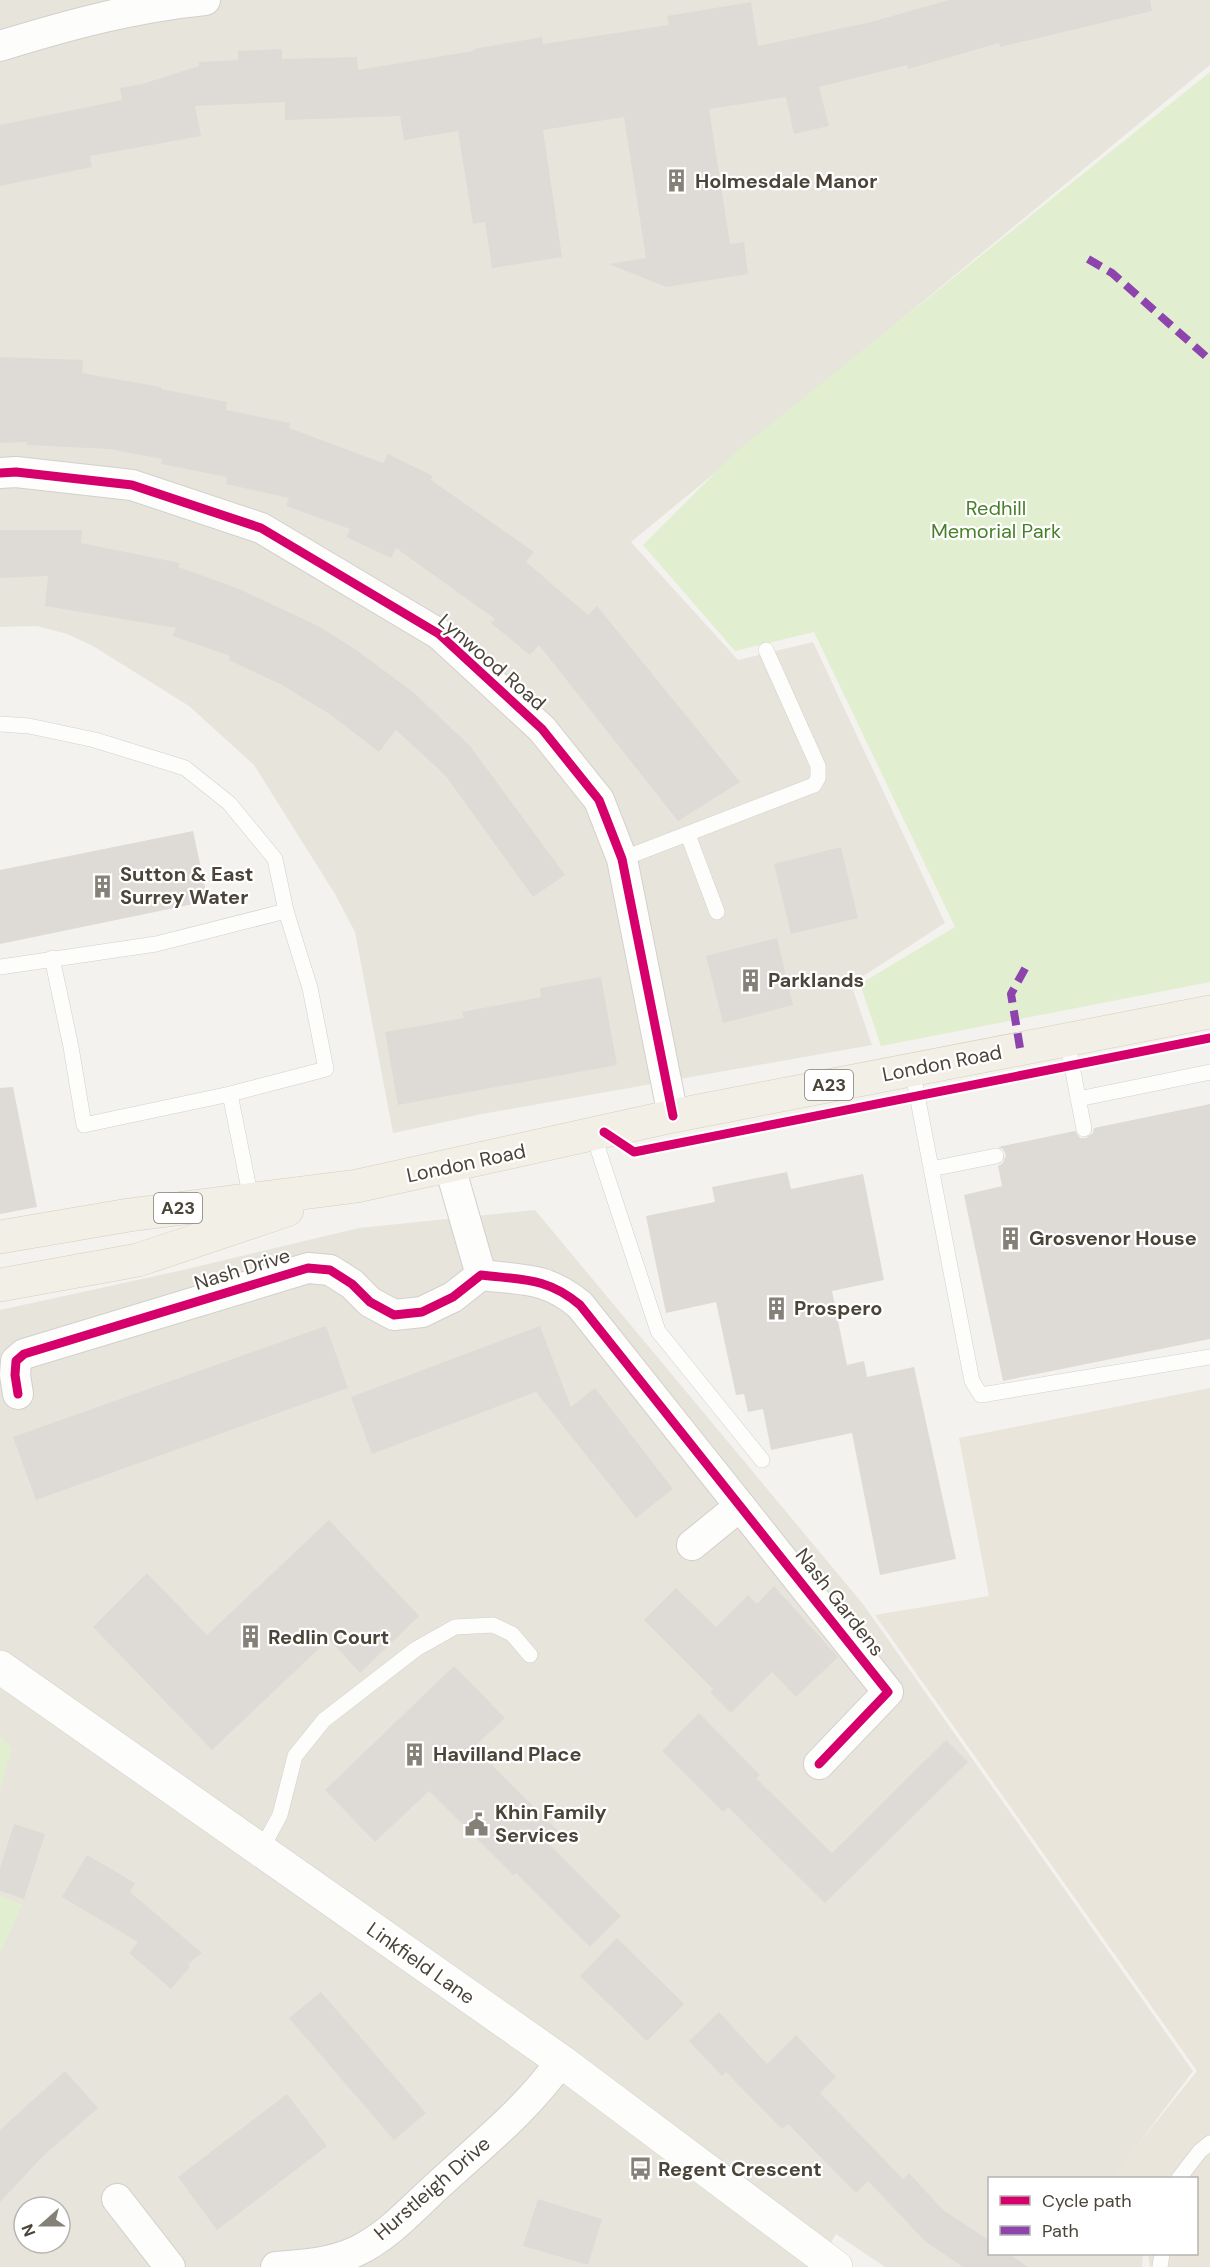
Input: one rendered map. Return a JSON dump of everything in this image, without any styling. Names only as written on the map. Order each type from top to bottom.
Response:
[{"type":"main road","name":"London Road","points":[[0,1237],[129,1215],[357,1186],[673,1116],[1210,1012]]},
{"type":"main road","name":"London Road","points":[[0,1285],[138,1260],[357,1186]]},
{"type":"street","points":[[0,46],[116,13],[165,4],[205,0]]},
{"type":"street","name":"Lynwood Road","points":[[0,473],[16,472],[132,485],[261,528],[439,634],[542,729],[599,800],[621,859],[673,1116]]},
{"type":"street","points":[[450,1167],[481,1275]]},
{"type":"street","name":"Nash Drive","points":[[18,1394],[15,1375],[16,1360],[24,1354],[308,1268],[330,1270],[352,1284],[370,1302],[394,1315],[422,1312],[453,1297],[481,1275]]},
{"type":"street","name":"Nash Gardens","points":[[481,1275],[536,1281],[550,1285],[564,1291],[580,1305],[888,1692],[819,1764]]},
{"type":"street","points":[[692,1545],[740,1506]]},
{"type":"street","name":"Linkfield Lane","points":[[0,1667],[561,2061],[836,2267]]},
{"type":"street","name":"Hurstleigh Drive","points":[[276,2267],[333,2260],[359,2251],[391,2229],[511,2118],[549,2079],[561,2061]]},
{"type":"street","points":[[117,2199],[170,2267]]},
{"type":"lane","points":[[621,859],[814,785],[818,778],[818,766],[766,650]]},
{"type":"lane","points":[[0,724],[29,726],[95,740],[185,768],[229,802],[274,859],[286,911],[310,988],[326,1069],[230,1094],[84,1125],[71,1047],[52,958]]},
{"type":"lane","points":[[688,835],[717,912]]},
{"type":"lane","points":[[0,967],[156,944],[286,911]]},
{"type":"lane","points":[[1067,1040],[1084,1130]]},
{"type":"lane","points":[[912,1069],[972,1381],[981,1395],[1210,1357]]},
{"type":"lane","points":[[1077,1099],[1210,1072]]},
{"type":"lane","points":[[230,1094],[251,1199]]},
{"type":"lane","points":[[593,1134],[658,1331],[762,1460]]},
{"type":"lane","points":[[931,1169],[996,1156]]},
{"type":"lane","points":[[261,1850],[280,1815],[296,1756],[324,1720],[416,1649],[455,1627],[493,1625],[512,1634],[530,1655]]},
{"type":"lane","points":[[1180,2177],[1200,2151],[1210,2143]]},
{"type":"shaded area","points":[[0,0],[1210,0],[1210,65],[631,542],[738,660],[813,642],[945,923],[851,984],[872,1045],[482,1114],[393,1133],[355,932],[335,894],[254,765],[189,706],[93,646],[67,634],[37,626],[0,627]]},
{"type":"shaded area","points":[[535,1210],[863,1604],[1193,2071],[1114,2177],[988,2177],[988,2255],[1143,2255],[1142,2267],[885,2267],[836,2234],[817,2267],[0,2267],[0,1310],[359,1228]]},
{"type":"shaded area","points":[[1210,1388],[1210,2267],[1150,2267],[1148,2255],[1198,2255],[1198,2177],[1112,2177],[1197,2071],[875,1615],[989,1596],[959,1438]]},
{"type":"green space","name":"Redhill Memorial Park","points":[[1210,72],[1210,982],[881,1046],[860,984],[955,927],[814,632],[735,651],[643,545],[736,452]]},
{"type":"green space","points":[[0,1737],[12,1748],[0,1790]]},
{"type":"green space","points":[[0,1895],[22,1905],[0,1954]]},
{"type":"building","points":[[949,0],[1150,0],[1152,11],[1000,47],[999,43],[908,69],[907,65],[819,87],[829,126],[794,134],[786,97],[709,109],[730,244],[744,242],[748,274],[666,287],[609,264],[646,258],[624,117],[543,130],[562,257],[492,268],[485,222],[473,224],[458,131],[404,140],[400,116],[285,120],[285,102],[195,106],[201,136],[90,156],[92,167],[0,186],[0,125],[122,100],[120,88],[142,84],[199,66],[199,62],[238,60],[238,51],[282,49],[282,59],[357,57],[358,70],[542,37],[543,44],[669,25],[667,16],[751,2],[758,46],[871,22]]},
{"type":"building","points":[[0,357],[83,360],[82,373],[227,402],[226,410],[290,423],[289,428],[383,463],[388,454],[433,476],[431,480],[534,552],[526,562],[588,615],[597,606],[740,782],[678,821],[539,645],[530,655],[491,623],[495,619],[396,548],[391,558],[346,537],[350,529],[286,506],[289,498],[226,484],[227,477],[161,464],[162,459],[109,449],[27,445],[27,442],[0,443]]},
{"type":"building","points":[[0,530],[82,530],[81,543],[180,563],[178,567],[237,588],[318,626],[355,649],[413,692],[470,746],[565,875],[533,897],[445,775],[396,730],[379,752],[331,715],[282,685],[229,660],[230,656],[173,636],[176,628],[45,606],[48,576],[0,578]]},
{"type":"building","name":"Sutton & East Surrey Water","points":[[193,831],[208,901],[0,944],[0,870]]},
{"type":"building","name":"Parklands","points":[[841,847],[858,918],[791,934],[774,864]]},
{"type":"building","name":"Parklands","points":[[777,938],[793,1005],[723,1023],[706,956]]},
{"type":"building","points":[[601,977],[617,1065],[398,1105],[385,1032],[464,1018],[462,1012],[541,997],[540,988]]},
{"type":"building","points":[[13,1087],[37,1207],[0,1214],[0,1088]]},
{"type":"building","name":"Grosvenor House","points":[[1210,1104],[1210,1339],[1003,1381],[964,1195],[1002,1186],[998,1166],[1003,1163],[1006,1155],[1003,1149],[998,1147],[1075,1131],[1080,1138],[1086,1138],[1093,1133],[1094,1128]]},
{"type":"building","name":"Prospero","points":[[787,1172],[791,1189],[863,1174],[884,1280],[832,1291],[847,1365],[864,1361],[867,1377],[914,1367],[956,1559],[880,1575],[852,1433],[771,1450],[763,1409],[748,1412],[744,1394],[736,1395],[716,1302],[666,1313],[646,1216],[715,1202],[712,1187]]},
{"type":"building","points":[[326,1326],[348,1388],[36,1500],[13,1437]]},
{"type":"building","points":[[540,1326],[571,1407],[595,1388],[673,1489],[636,1518],[536,1392],[372,1454],[351,1397]]},
{"type":"building","name":"Redlin Court","points":[[329,1520],[419,1616],[360,1673],[329,1639],[212,1750],[93,1627],[147,1573],[207,1635]]},
{"type":"building","points":[[774,1586],[838,1657],[796,1697],[772,1672],[731,1713],[710,1692],[713,1689],[644,1620],[676,1588],[716,1627],[748,1595],[757,1604]]},
{"type":"building","points":[[454,1666],[505,1718],[474,1747],[558,1831],[547,1842],[621,1916],[590,1947],[516,1873],[514,1876],[429,1791],[375,1842],[325,1790]]},
{"type":"building","points":[[699,1713],[760,1775],[756,1778],[832,1853],[946,1740],[968,1762],[825,1903],[728,1807],[723,1812],[662,1751]]},
{"type":"building","points":[[14,1824],[45,1834],[24,1899],[0,1891],[0,1868]]},
{"type":"building","points":[[87,1855],[135,1883],[130,1892],[202,1953],[188,1964],[190,1967],[171,1989],[129,1953],[138,1942],[62,1897]]},
{"type":"building","points":[[617,1938],[684,2004],[647,2041],[580,1976]]},
{"type":"building","points":[[321,1992],[426,2113],[394,2140],[289,2018]]},
{"type":"building","points":[[719,2012],[767,2064],[796,2035],[836,2077],[820,2093],[903,2179],[909,2173],[943,2210],[988,2240],[988,2255],[1011,2255],[1028,2267],[963,2267],[926,2242],[868,2181],[856,2193],[788,2124],[782,2129],[726,2072],[722,2076],[689,2041]]},
{"type":"building","points":[[65,2071],[98,2108],[43,2156],[0,2202],[0,2130]]},
{"type":"building","points":[[287,2094],[327,2146],[217,2230],[178,2177]]},
{"type":"building","points":[[538,2199],[602,2219],[588,2265],[523,2246]]},
{"type":"marked path","points":[[1088,259],[1112,273],[1210,360]]},
{"type":"marked path","points":[[1020,1048],[1011,994],[1027,965]]},
{"type":"cycle path","points":[[0,473],[16,472],[132,485],[261,528],[439,634],[542,729],[599,800],[622,859],[673,1116]]},
{"type":"cycle path","points":[[604,1132],[634,1152],[1210,1038]]},
{"type":"cycle path","points":[[18,1394],[15,1375],[16,1361],[24,1354],[308,1268],[330,1270],[352,1284],[370,1302],[394,1315],[422,1312],[453,1297],[481,1275],[534,1281],[556,1289],[580,1305],[888,1692],[819,1764]]},
{"type":"place","name":"Holmesdale Manor","points":[[677,181]]},
{"type":"place","name":"Sutton & East Surrey Water","points":[[102,886]]},
{"type":"place","name":"Parklands","points":[[750,980]]},
{"type":"place","name":"Grosvenor House","points":[[1011,1238]]},
{"type":"place","name":"Prospero","points":[[776,1308]]},
{"type":"place","name":"Redlin Court","points":[[250,1637]]},
{"type":"place","name":"Havilland Place","points":[[415,1754]]},
{"type":"place","name":"Khin Family Services","points":[[477,1824]]},
{"type":"place","name":"Regent Crescent","points":[[640,2169]]}]
